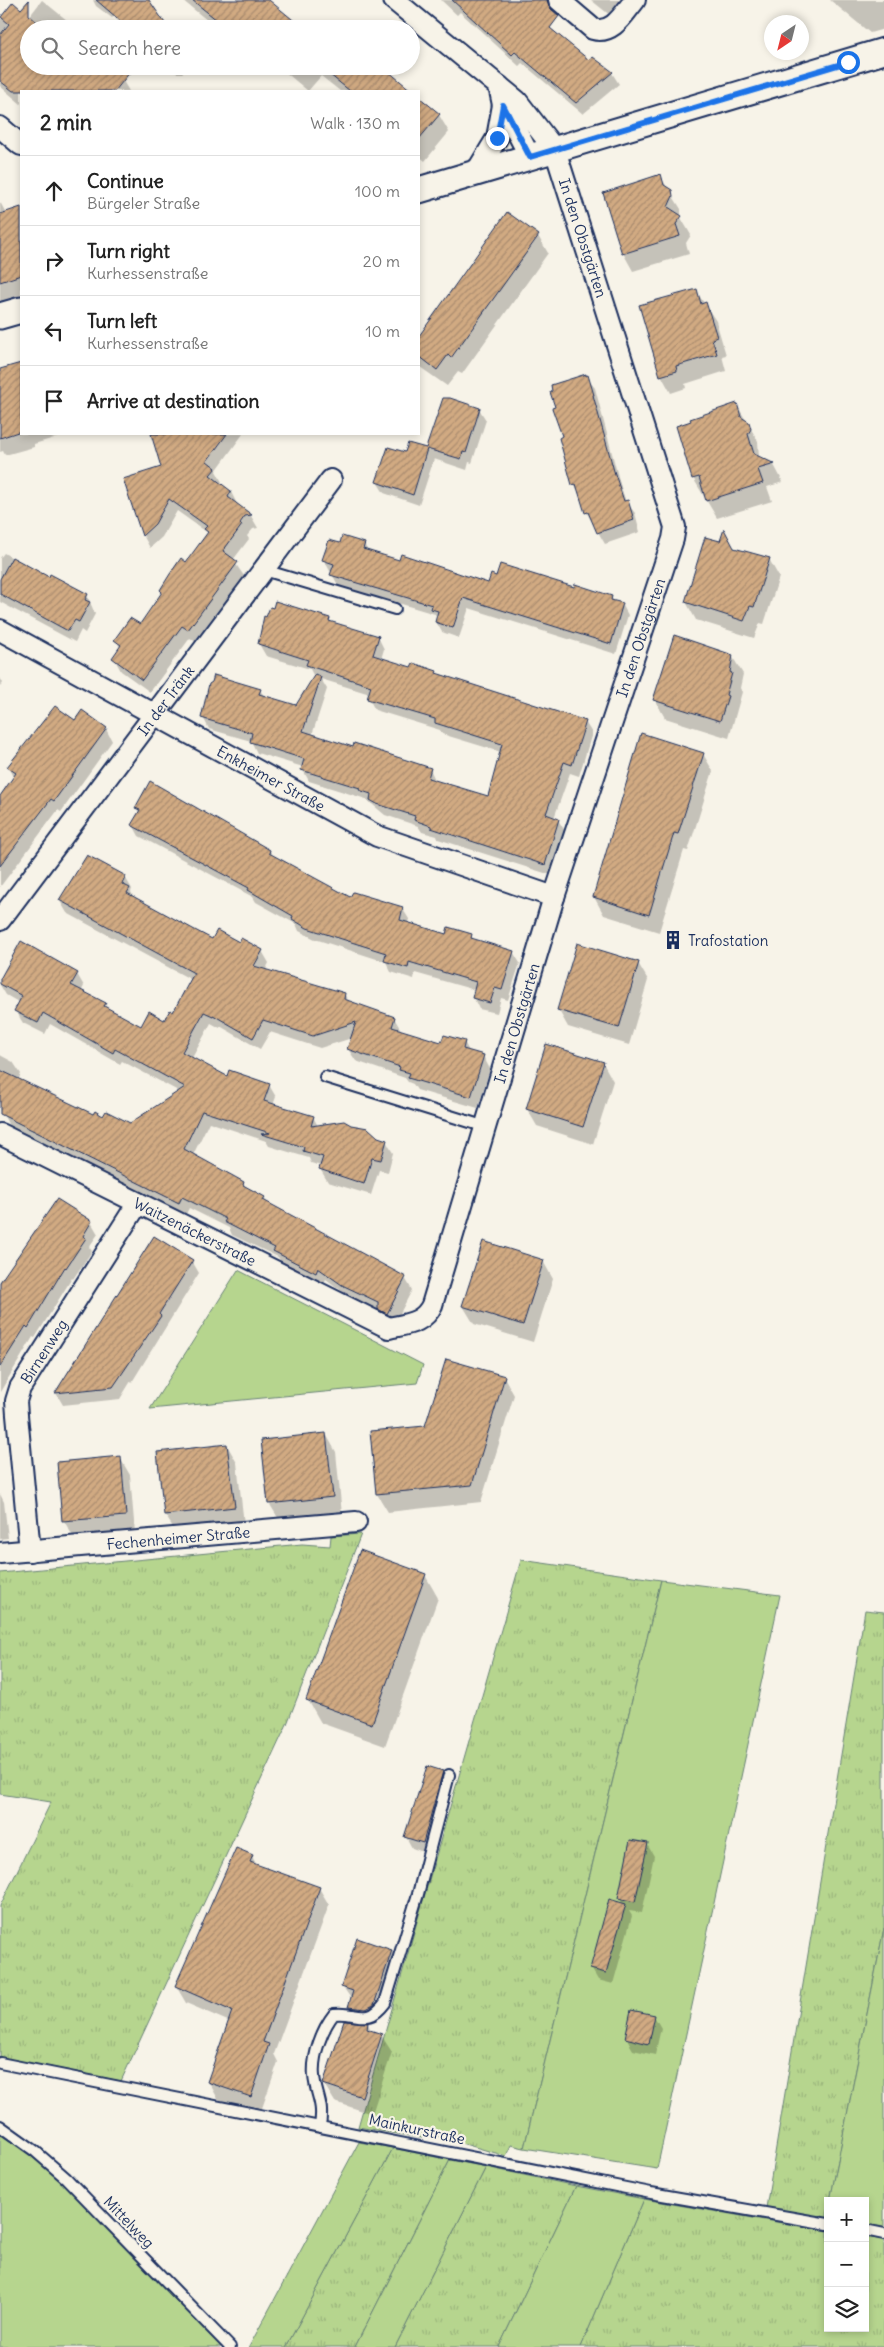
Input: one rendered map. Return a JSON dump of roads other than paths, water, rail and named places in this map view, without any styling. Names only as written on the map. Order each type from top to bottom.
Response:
[{"type":"street","points":[[394,0],[417,20]]},
{"type":"street","points":[[558,0],[593,29],[600,31],[609,29],[615,24],[634,0]]},
{"type":"street","points":[[420,23],[501,95],[517,101],[555,150]]},
{"type":"street","points":[[420,190],[884,51]]},
{"type":"street","points":[[501,95],[530,157]]},
{"type":"street","points":[[475,174],[497,138],[501,95]]},
{"type":"street","points":[[0,127],[20,144]]},
{"type":"street","name":"In den Obstgärten","points":[[389,1328],[417,1321],[429,1312],[554,897],[673,539],[674,527],[555,150]]},
{"type":"street","points":[[0,316],[20,310]]},
{"type":"street","name":"In der Tränk","points":[[0,920],[331,480]]},
{"type":"street","name":"Enkheimer Straße","points":[[0,630],[377,836],[554,897]]},
{"type":"street","name":"Waitzenäckerstraße","points":[[0,1134],[389,1328]]},
{"type":"street","name":"Birnenweg","points":[[30,1550],[16,1401],[20,1388],[138,1203]]},
{"type":"street","name":"Fechenheimer Straße","points":[[0,1553],[356,1522]]},
{"type":"lane","points":[[264,570],[395,609]]},
{"type":"lane","points":[[325,1077],[486,1127]]},
{"type":"lane","points":[[320,2125],[322,2113],[321,2098],[314,2075],[320,2039],[334,2014],[345,2013],[364,2018],[372,2017],[386,2003],[418,1894],[449,1775]]},
{"type":"lane","name":"Mainkurstraße","points":[[0,2063],[320,2125],[651,2193],[824,2223]]},
{"type":"lane","name":"Mittelweg","points":[[0,2126],[35,2151],[66,2178],[230,2347]]},
{"type":"lane","points":[[869,2231],[884,2234]]},
{"type":"place","name":"Trafostation","points":[[673,940]]}]
